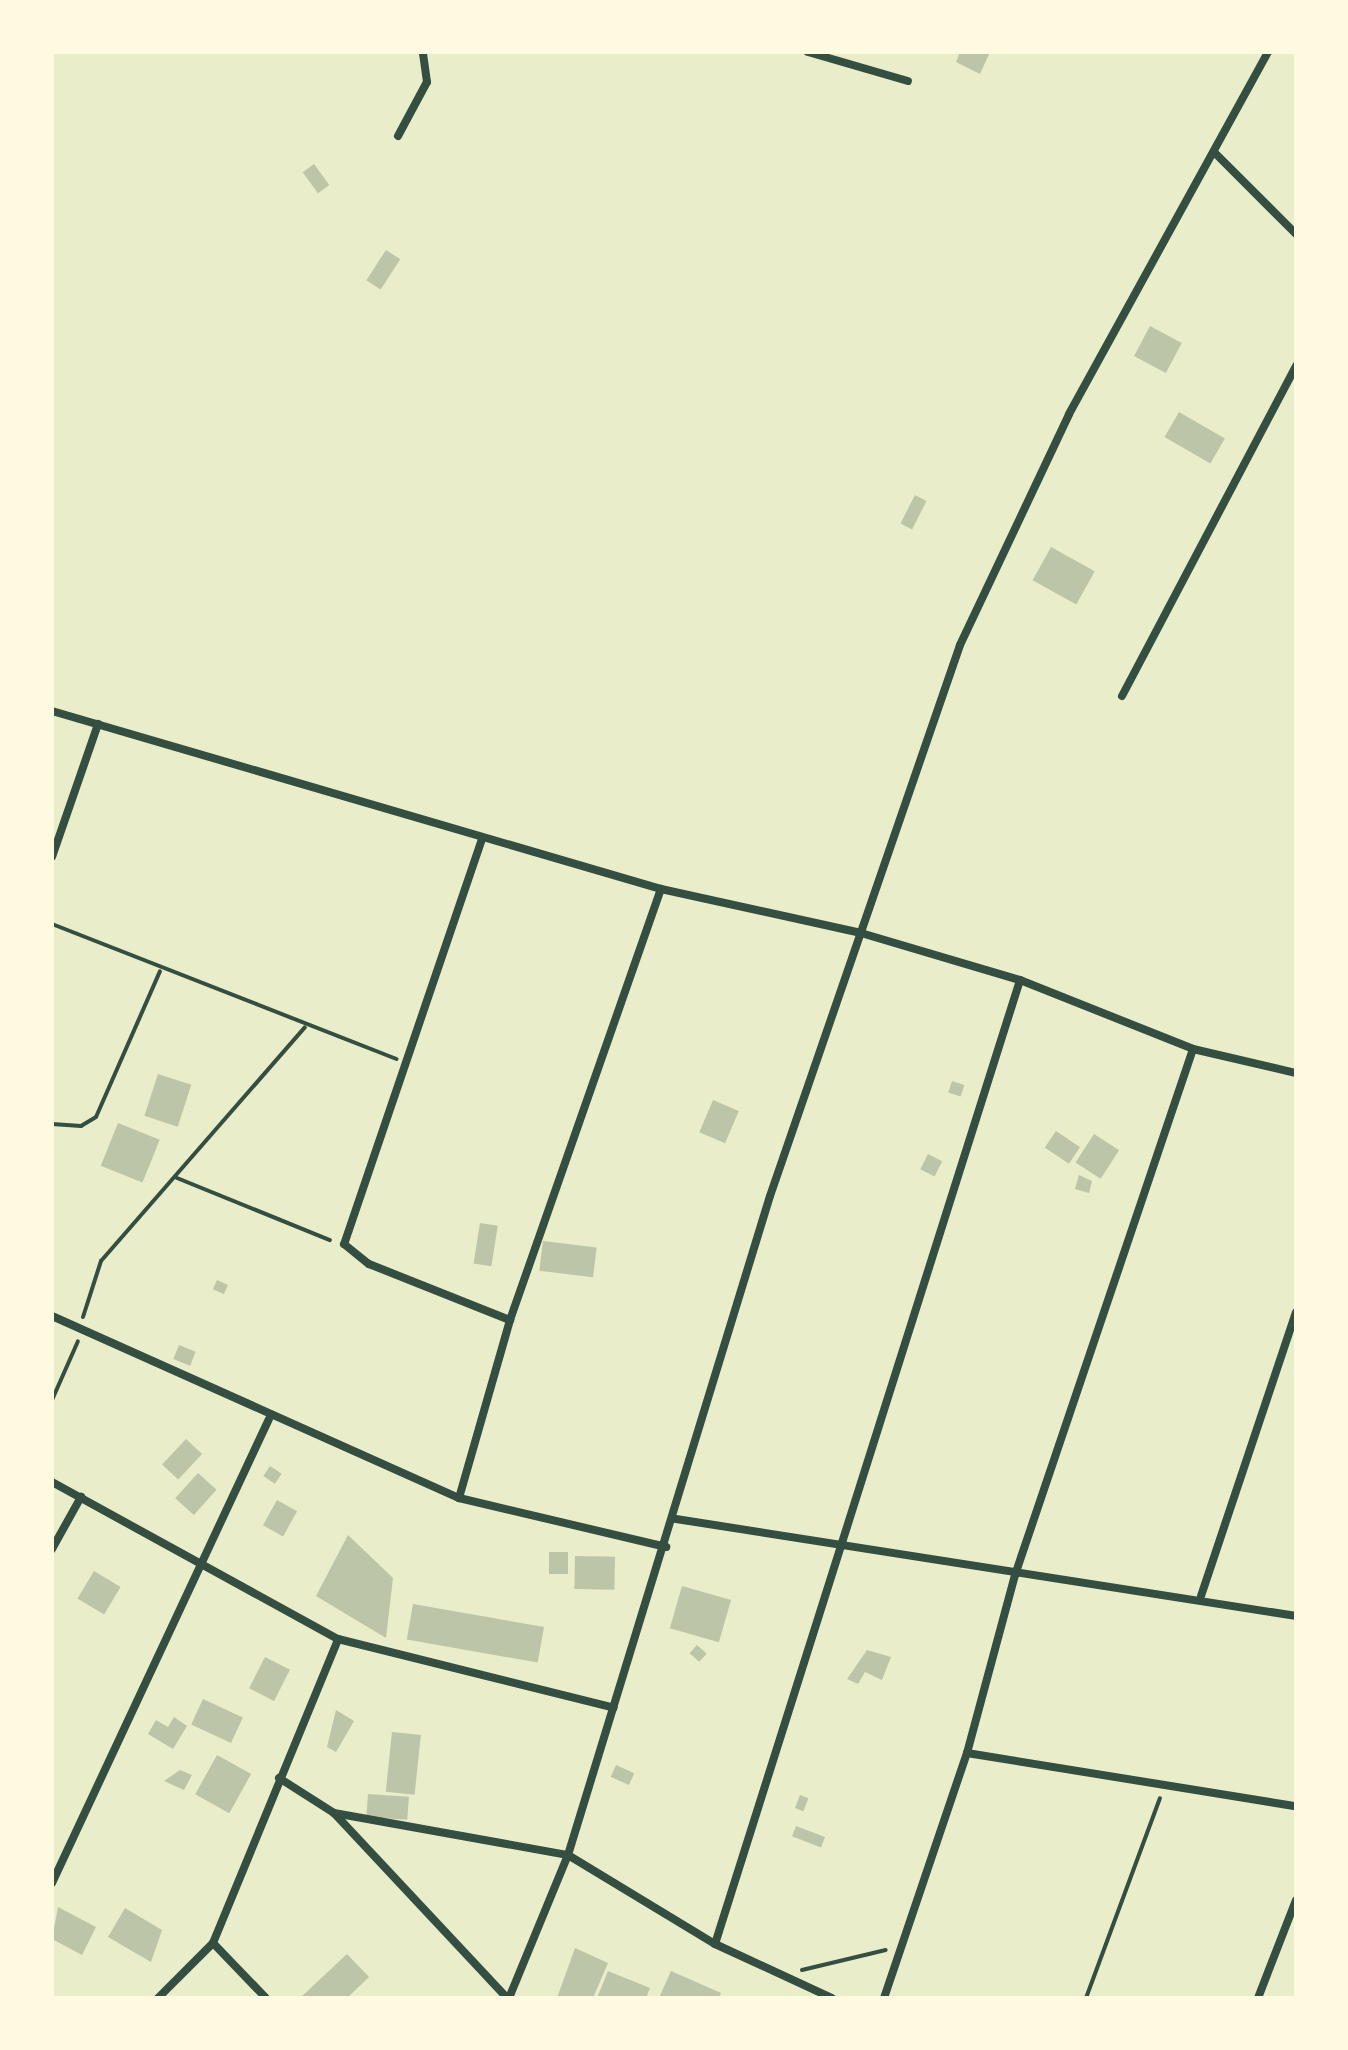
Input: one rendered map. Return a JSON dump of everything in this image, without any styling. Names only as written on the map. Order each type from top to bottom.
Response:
[{"type":"street","points":[[398,136],[427,82],[423,52]]},
{"type":"street","points":[[808,52],[908,81]]},
{"type":"street","points":[[279,1778],[334,1813],[508,1998],[568,1855],[676,1519],[770,1196],[960,645],[1069,414],[1268,52]]},
{"type":"street","points":[[1214,152],[1296,234]]},
{"type":"street","points":[[1122,696],[1296,366]]},
{"type":"street","points":[[52,711],[661,889],[861,933],[1020,980],[1193,1049],[1296,1073]]},
{"type":"street","points":[[52,857],[98,724]]},
{"type":"street","points":[[482,839],[344,1244],[369,1264],[510,1320]]},
{"type":"street","points":[[459,1498],[510,1320],[661,889]]},
{"type":"street","points":[[715,1944],[837,1546],[1020,980]]},
{"type":"street","points":[[884,1998],[905,1947],[967,1753],[1015,1575],[1193,1049]]},
{"type":"street","points":[[1201,1596],[1296,1312]]},
{"type":"street","points":[[52,1316],[81,1325],[269,1419],[459,1498],[666,1547]]},
{"type":"street","points":[[52,1883],[198,1563],[269,1419]]},
{"type":"street","points":[[52,1482],[338,1639],[614,1708]]},
{"type":"street","points":[[52,1549],[81,1497]]},
{"type":"street","points":[[676,1519],[1015,1575],[1201,1596],[1296,1616]]},
{"type":"street","points":[[158,1998],[213,1943],[338,1639]]},
{"type":"street","points":[[967,1753],[1166,1781],[1296,1806]]},
{"type":"street","points":[[334,1813],[568,1855],[715,1944],[788,1974],[832,1998]]},
{"type":"street","points":[[1258,1998],[1296,1900]]},
{"type":"street","points":[[213,1943],[266,1998]]},
{"type":"path","points":[[52,924],[160,971],[406,1062]]},
{"type":"path","points":[[52,1124],[81,1126],[96,1117],[160,971]]},
{"type":"path","points":[[52,1400],[74,1362],[81,1325],[101,1261],[177,1178],[305,1027]]},
{"type":"path","points":[[177,1178],[263,1219],[344,1244]]},
{"type":"path","points":[[1086,1998],[1166,1781]]},
{"type":"path","points":[[788,1974],[905,1947]]},
{"type":"building","points":[[960,52],[990,52],[980,74],[956,62]]},
{"type":"building","points":[[314,164],[329,185],[318,193],[303,172]]},
{"type":"building","points":[[386,250],[400,259],[381,289],[366,280]]},
{"type":"building","points":[[1150,326],[1182,343],[1166,373],[1134,356]]},
{"type":"building","points":[[1179,412],[1225,438],[1210,464],[1164,437]]},
{"type":"building","points":[[915,495],[927,501],[912,529],[900,524]]},
{"type":"building","points":[[1051,547],[1095,571],[1076,604],[1033,580]]},
{"type":"building","points":[[158,1074],[191,1085],[178,1127],[144,1116]]},
{"type":"building","points":[[952,1081],[964,1085],[961,1096],[948,1092]]},
{"type":"building","points":[[713,1100],[739,1111],[725,1143],[699,1132]]},
{"type":"building","points":[[118,1123],[160,1140],[142,1183],[101,1166]]},
{"type":"building","points":[[1056,1131],[1080,1147],[1069,1164],[1045,1148]]},
{"type":"building","points":[[1094,1134],[1119,1150],[1101,1179],[1075,1163]]},
{"type":"building","points":[[928,1154],[942,1161],[935,1176],[920,1169]]},
{"type":"building","points":[[1079,1175],[1092,1181],[1089,1193],[1075,1189]]},
{"type":"building","points":[[480,1223],[498,1226],[491,1266],[474,1263]]},
{"type":"building","points":[[543,1241],[597,1248],[593,1277],[539,1271]]},
{"type":"building","points":[[217,1280],[228,1285],[224,1294],[213,1289]]},
{"type":"building","points":[[179,1345],[196,1352],[190,1366],[173,1359]]},
{"type":"building","points":[[186,1439],[202,1454],[178,1480],[162,1465]]},
{"type":"building","points":[[270,1466],[282,1474],[275,1484],[263,1476]]},
{"type":"building","points":[[198,1473],[217,1490],[194,1515],[175,1498]]},
{"type":"building","points":[[277,1500],[297,1511],[283,1537],[263,1525]]},
{"type":"building","points":[[348,1535],[393,1578],[386,1638],[316,1596]]},
{"type":"building","points":[[549,1552],[568,1552],[568,1574],[549,1574]]},
{"type":"building","points":[[575,1556],[615,1557],[614,1590],[574,1589]]},
{"type":"building","points":[[94,1571],[121,1587],[104,1614],[78,1598]]},
{"type":"building","points":[[682,1586],[731,1600],[719,1642],[670,1628]]},
{"type":"building","points":[[413,1604],[544,1627],[538,1663],[407,1639]]},
{"type":"building","points":[[697,1645],[707,1654],[699,1662],[690,1653]]},
{"type":"building","points":[[867,1650],[891,1657],[882,1680],[865,1672],[858,1684],[847,1679]]},
{"type":"building","points":[[265,1657],[290,1670],[274,1701],[249,1688]]},
{"type":"building","points":[[203,1699],[243,1718],[231,1743],[191,1724]]},
{"type":"building","points":[[336,1710],[354,1721],[336,1752],[327,1747]]},
{"type":"building","points":[[174,1717],[187,1726],[173,1749],[148,1734],[156,1720],[168,1727]]},
{"type":"building","points":[[392,1732],[421,1735],[415,1795],[386,1792]]},
{"type":"building","points":[[217,1755],[251,1774],[229,1813],[195,1794]]},
{"type":"building","points":[[616,1765],[634,1773],[629,1785],[611,1777]]},
{"type":"building","points":[[180,1770],[192,1775],[184,1790],[164,1781]]},
{"type":"building","points":[[368,1794],[409,1797],[407,1820],[366,1817]]},
{"type":"building","points":[[800,1795],[808,1798],[803,1811],[795,1808]]},
{"type":"building","points":[[796,1826],[825,1837],[821,1847],[792,1836]]},
{"type":"building","points":[[58,1907],[96,1927],[82,1955],[52,1939]]},
{"type":"building","points":[[125,1908],[162,1930],[151,1962],[108,1937]]},
{"type":"building","points":[[575,1948],[608,1963],[593,1998],[557,1998]]},
{"type":"building","points":[[347,1954],[369,1977],[347,1998],[300,1998]]},
{"type":"building","points":[[608,1971],[650,1988],[646,1998],[597,1998]]},
{"type":"building","points":[[671,1971],[721,1993],[719,1998],[659,1998]]}]
